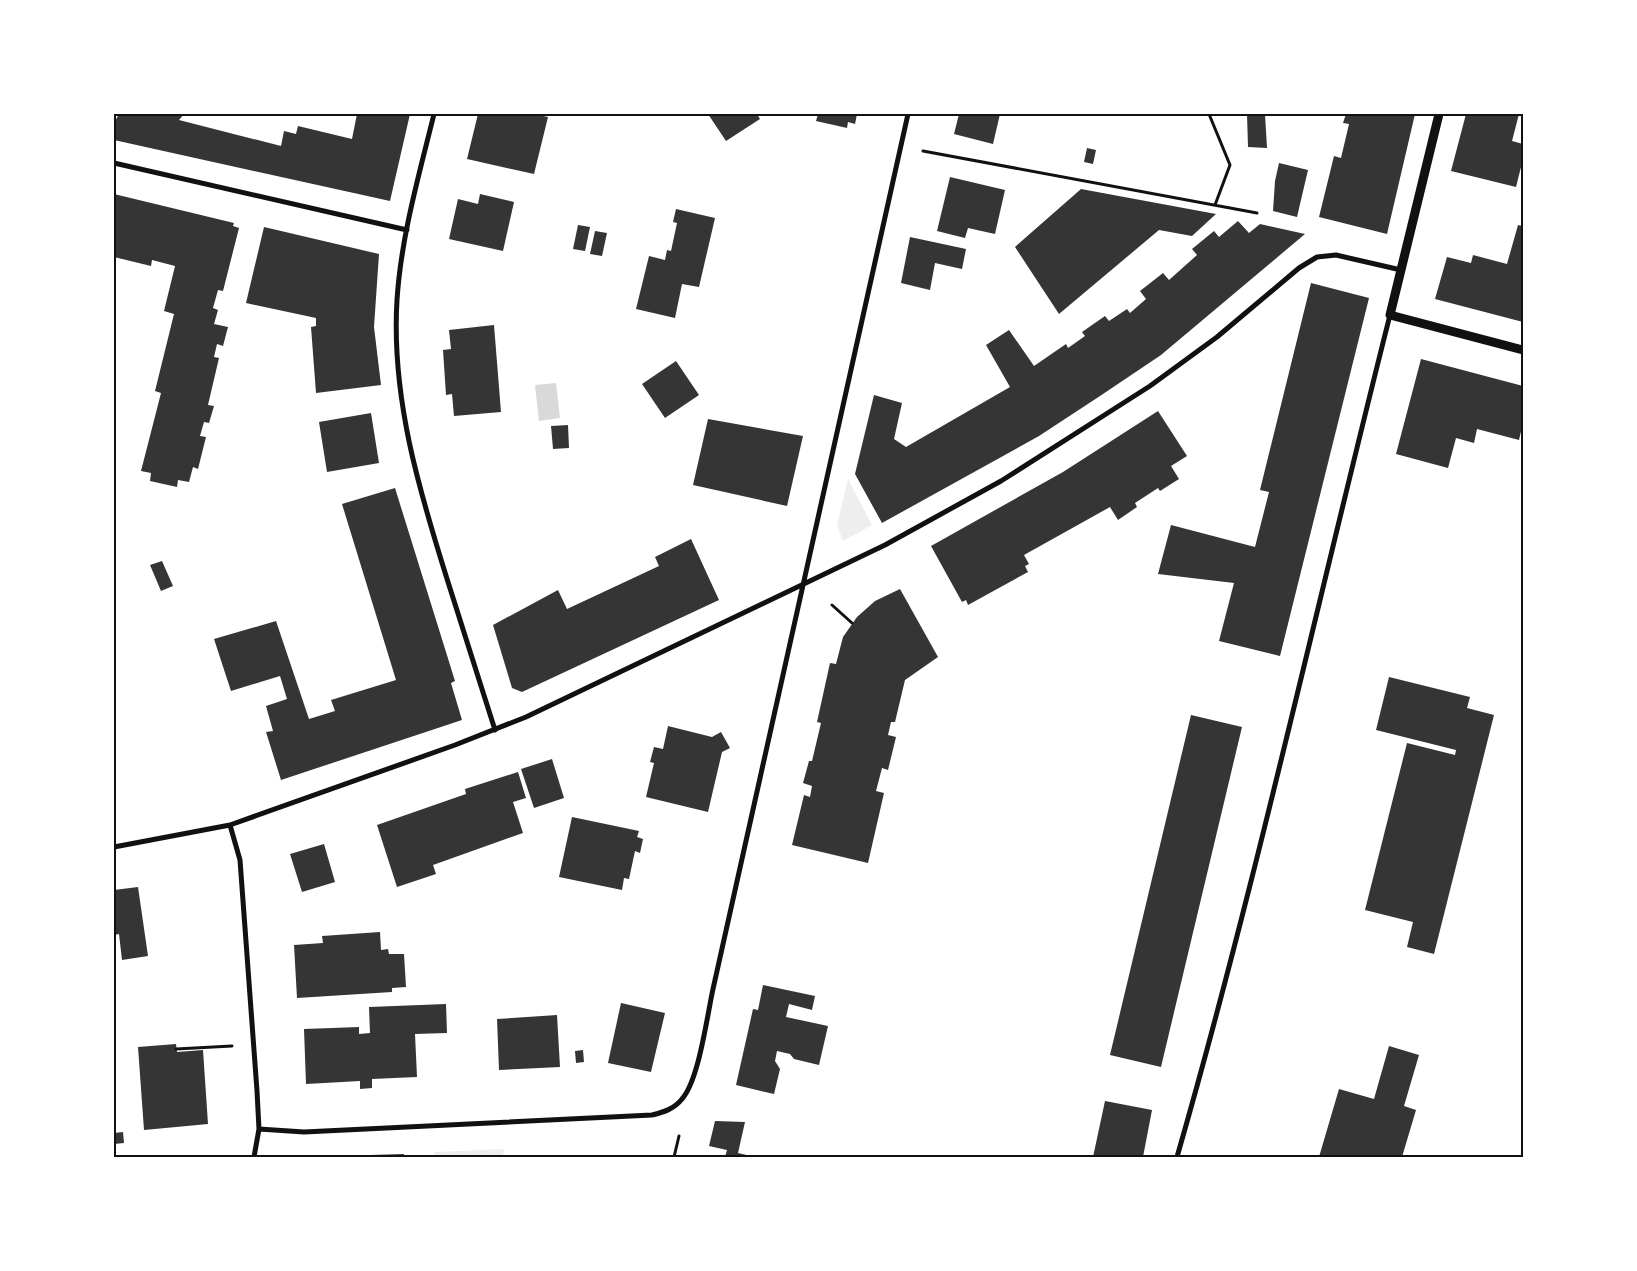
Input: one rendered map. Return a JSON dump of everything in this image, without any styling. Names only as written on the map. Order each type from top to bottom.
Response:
[{"type":"street","points":[[434,114],[407,230],[397,299],[397,346],[409,445],[424,505],[495,730]]},
{"type":"street","points":[[259,1129],[313,1132],[652,1116],[669,1111],[683,1099],[692,1080],[908,114]]},
{"type":"street","points":[[1177,1157],[1231,959],[1439,114]]},
{"type":"street","points":[[114,163],[407,230]]},
{"type":"street","points":[[114,847],[230,825],[495,730],[904,534],[1001,481],[1083,431],[1150,386],[1217,337],[1298,268],[1317,257],[1336,255],[1401,270]]},
{"type":"street","points":[[1390,315],[1523,350]]},
{"type":"street","points":[[230,825],[240,860],[259,1129],[254,1157]]},
{"type":"path","points":[[1209,114],[1230,166],[1215,205]]},
{"type":"path","points":[[923,151],[1257,213]]},
{"type":"path","points":[[832,605],[852,624]]},
{"type":"path","points":[[176,1049],[232,1046]]},
{"type":"path","points":[[674,1157],[679,1136]]},
{"type":"shaded area","points":[[556,383],[560,418],[539,421],[535,385]]},
{"type":"shaded area","points":[[848,479],[872,525],[843,541],[837,525]]},
{"type":"shaded area","points":[[504,1149],[503,1157],[435,1157],[434,1152]]},
{"type":"building","points":[[119,114],[184,114],[179,120],[281,146],[284,131],[296,134],[298,126],[352,139],[357,114],[410,114],[390,201],[114,140],[114,123]]},
{"type":"building","points":[[478,114],[534,114],[548,117],[534,174],[467,159]]},
{"type":"building","points":[[708,114],[757,114],[760,119],[726,141]]},
{"type":"building","points":[[818,114],[857,114],[855,124],[848,122],[847,128],[816,121]]},
{"type":"building","points":[[959,114],[1000,114],[993,144],[954,134]]},
{"type":"building","points":[[1247,114],[1265,114],[1267,148],[1248,147]]},
{"type":"building","points":[[1346,114],[1415,114],[1387,234],[1319,217],[1334,156],[1341,158],[1349,124],[1343,123]]},
{"type":"building","points":[[1466,114],[1519,114],[1512,141],[1523,144],[1523,159],[1516,187],[1451,171]]},
{"type":"building","points":[[1087,148],[1096,150],[1093,164],[1084,162]]},
{"type":"building","points":[[1279,163],[1308,170],[1297,217],[1273,211],[1275,181]]},
{"type":"building","points":[[950,177],[1005,190],[995,234],[968,228],[965,238],[937,231]]},
{"type":"building","points":[[1081,189],[1216,214],[1192,236],[1159,230],[1059,314],[1015,247]]},
{"type":"building","points":[[114,194],[234,223],[233,226],[239,228],[223,291],[218,290],[213,308],[218,310],[214,324],[228,327],[223,346],[217,344],[214,357],[219,358],[208,405],[214,406],[209,423],[204,422],[200,436],[206,437],[198,469],[193,467],[189,482],[178,480],[177,487],[150,481],[151,473],[141,471],[161,393],[155,391],[174,314],[164,311],[175,266],[152,260],[151,266],[114,257]]},
{"type":"building","points":[[480,194],[514,202],[503,251],[449,239],[458,199],[478,204]]},
{"type":"building","points":[[676,209],[715,218],[699,287],[682,284],[675,318],[636,309],[649,256],[665,260],[667,250],[671,251],[677,223],[673,222]]},
{"type":"building","points":[[1238,221],[1249,233],[1260,224],[1305,234],[1161,355],[1039,436],[882,523],[855,474],[874,395],[902,403],[894,439],[906,447],[1010,387],[986,345],[1009,330],[1034,366],[1066,344],[1068,348],[1085,336],[1082,332],[1105,316],[1109,321],[1127,309],[1130,313],[1146,299],[1140,291],[1163,273],[1169,280],[1197,255],[1192,249],[1214,231],[1219,237]]},
{"type":"building","points":[[578,225],[590,227],[585,251],[573,249]]},
{"type":"building","points":[[1518,225],[1523,226],[1523,322],[1435,299],[1447,257],[1471,263],[1473,255],[1507,264]]},
{"type":"building","points":[[264,227],[379,254],[374,327],[381,385],[316,393],[311,327],[316,326],[316,318],[246,303]]},
{"type":"building","points":[[595,231],[607,233],[602,256],[590,254]]},
{"type":"building","points":[[910,237],[966,249],[962,269],[935,263],[930,290],[901,283]]},
{"type":"building","points":[[1311,283],[1369,298],[1280,656],[1219,641],[1234,583],[1158,574],[1171,525],[1255,547],[1269,492],[1260,490]]},
{"type":"building","points":[[494,325],[501,412],[454,416],[452,394],[446,395],[443,350],[451,349],[449,330]]},
{"type":"building","points":[[1421,359],[1523,386],[1523,423],[1519,440],[1477,429],[1474,443],[1456,438],[1448,468],[1396,454]]},
{"type":"building","points":[[676,361],[699,395],[665,418],[642,384]]},
{"type":"building","points":[[1158,411],[1187,456],[1171,466],[1179,479],[1160,491],[1158,488],[1135,503],[1137,507],[1118,520],[1110,507],[1024,555],[1029,564],[1025,566],[1028,572],[968,605],[966,600],[962,602],[931,546],[1063,472]]},
{"type":"building","points":[[371,413],[379,463],[327,472],[319,422]]},
{"type":"building","points":[[708,419],[803,436],[787,506],[693,485]]},
{"type":"building","points":[[568,425],[569,448],[553,449],[551,426]]},
{"type":"building","points":[[395,488],[455,681],[451,683],[462,720],[281,780],[266,732],[273,731],[266,706],[287,699],[280,676],[231,691],[214,639],[276,621],[309,719],[335,711],[331,700],[396,680],[342,504]]},
{"type":"building","points":[[691,539],[719,600],[522,692],[512,688],[493,625],[558,590],[567,609],[659,566],[655,557]]},
{"type":"building","points":[[162,561],[173,586],[161,591],[150,565]]},
{"type":"building","points":[[900,589],[938,657],[905,680],[895,722],[891,722],[888,735],[896,737],[888,770],[882,768],[876,791],[884,793],[868,863],[792,845],[804,795],[810,797],[812,786],[803,783],[809,761],[812,761],[821,723],[817,722],[830,663],[836,664],[843,637],[857,617],[875,601]]},
{"type":"building","points":[[1389,677],[1470,697],[1467,708],[1494,715],[1434,954],[1407,947],[1413,922],[1365,910],[1407,743],[1455,755],[1456,750],[1376,730]]},
{"type":"building","points":[[1191,715],[1242,727],[1161,1067],[1110,1055]]},
{"type":"building","points":[[668,726],[712,737],[721,732],[730,748],[722,752],[708,812],[646,797],[654,763],[650,762],[654,747],[663,749]]},
{"type":"building","points":[[552,759],[564,798],[534,808],[521,769]]},
{"type":"building","points":[[518,772],[526,798],[513,802],[523,833],[433,865],[436,874],[397,887],[377,825],[466,794],[465,789]]},
{"type":"building","points":[[572,817],[639,831],[637,837],[643,839],[640,853],[635,851],[629,879],[624,878],[622,890],[559,877]]},
{"type":"building","points":[[324,844],[335,882],[302,892],[290,854]]},
{"type":"building","points":[[138,887],[148,956],[122,960],[119,934],[114,935],[114,890]]},
{"type":"building","points":[[380,932],[381,950],[388,949],[389,954],[404,954],[406,987],[392,988],[392,992],[297,998],[294,945],[323,943],[322,936]]},
{"type":"building","points":[[763,985],[815,996],[812,1010],[789,1004],[786,1017],[828,1026],[819,1065],[794,1059],[790,1054],[777,1051],[775,1061],[780,1069],[774,1094],[736,1085],[753,1009],[758,1010]]},
{"type":"building","points":[[621,1003],[665,1013],[651,1072],[608,1063]]},
{"type":"building","points":[[446,1004],[447,1033],[415,1034],[417,1077],[372,1079],[372,1088],[360,1089],[360,1081],[306,1084],[304,1029],[359,1027],[359,1034],[370,1033],[369,1007]]},
{"type":"building","points":[[557,1015],[560,1067],[499,1070],[497,1019]]},
{"type":"building","points":[[176,1044],[177,1052],[203,1050],[208,1124],[144,1130],[138,1047]]},
{"type":"building","points":[[1389,1046],[1419,1055],[1404,1106],[1416,1110],[1402,1157],[1319,1157],[1339,1089],[1374,1099]]},
{"type":"building","points":[[583,1050],[584,1062],[576,1063],[575,1051]]},
{"type":"building","points":[[1105,1101],[1152,1110],[1143,1157],[1093,1157]]},
{"type":"building","points":[[715,1121],[745,1122],[738,1153],[755,1157],[725,1157],[727,1150],[709,1146]]},
{"type":"building","points":[[123,1132],[124,1143],[114,1144],[114,1133]]},
{"type":"building","points":[[404,1154],[404,1157],[336,1157],[336,1156]]}]
